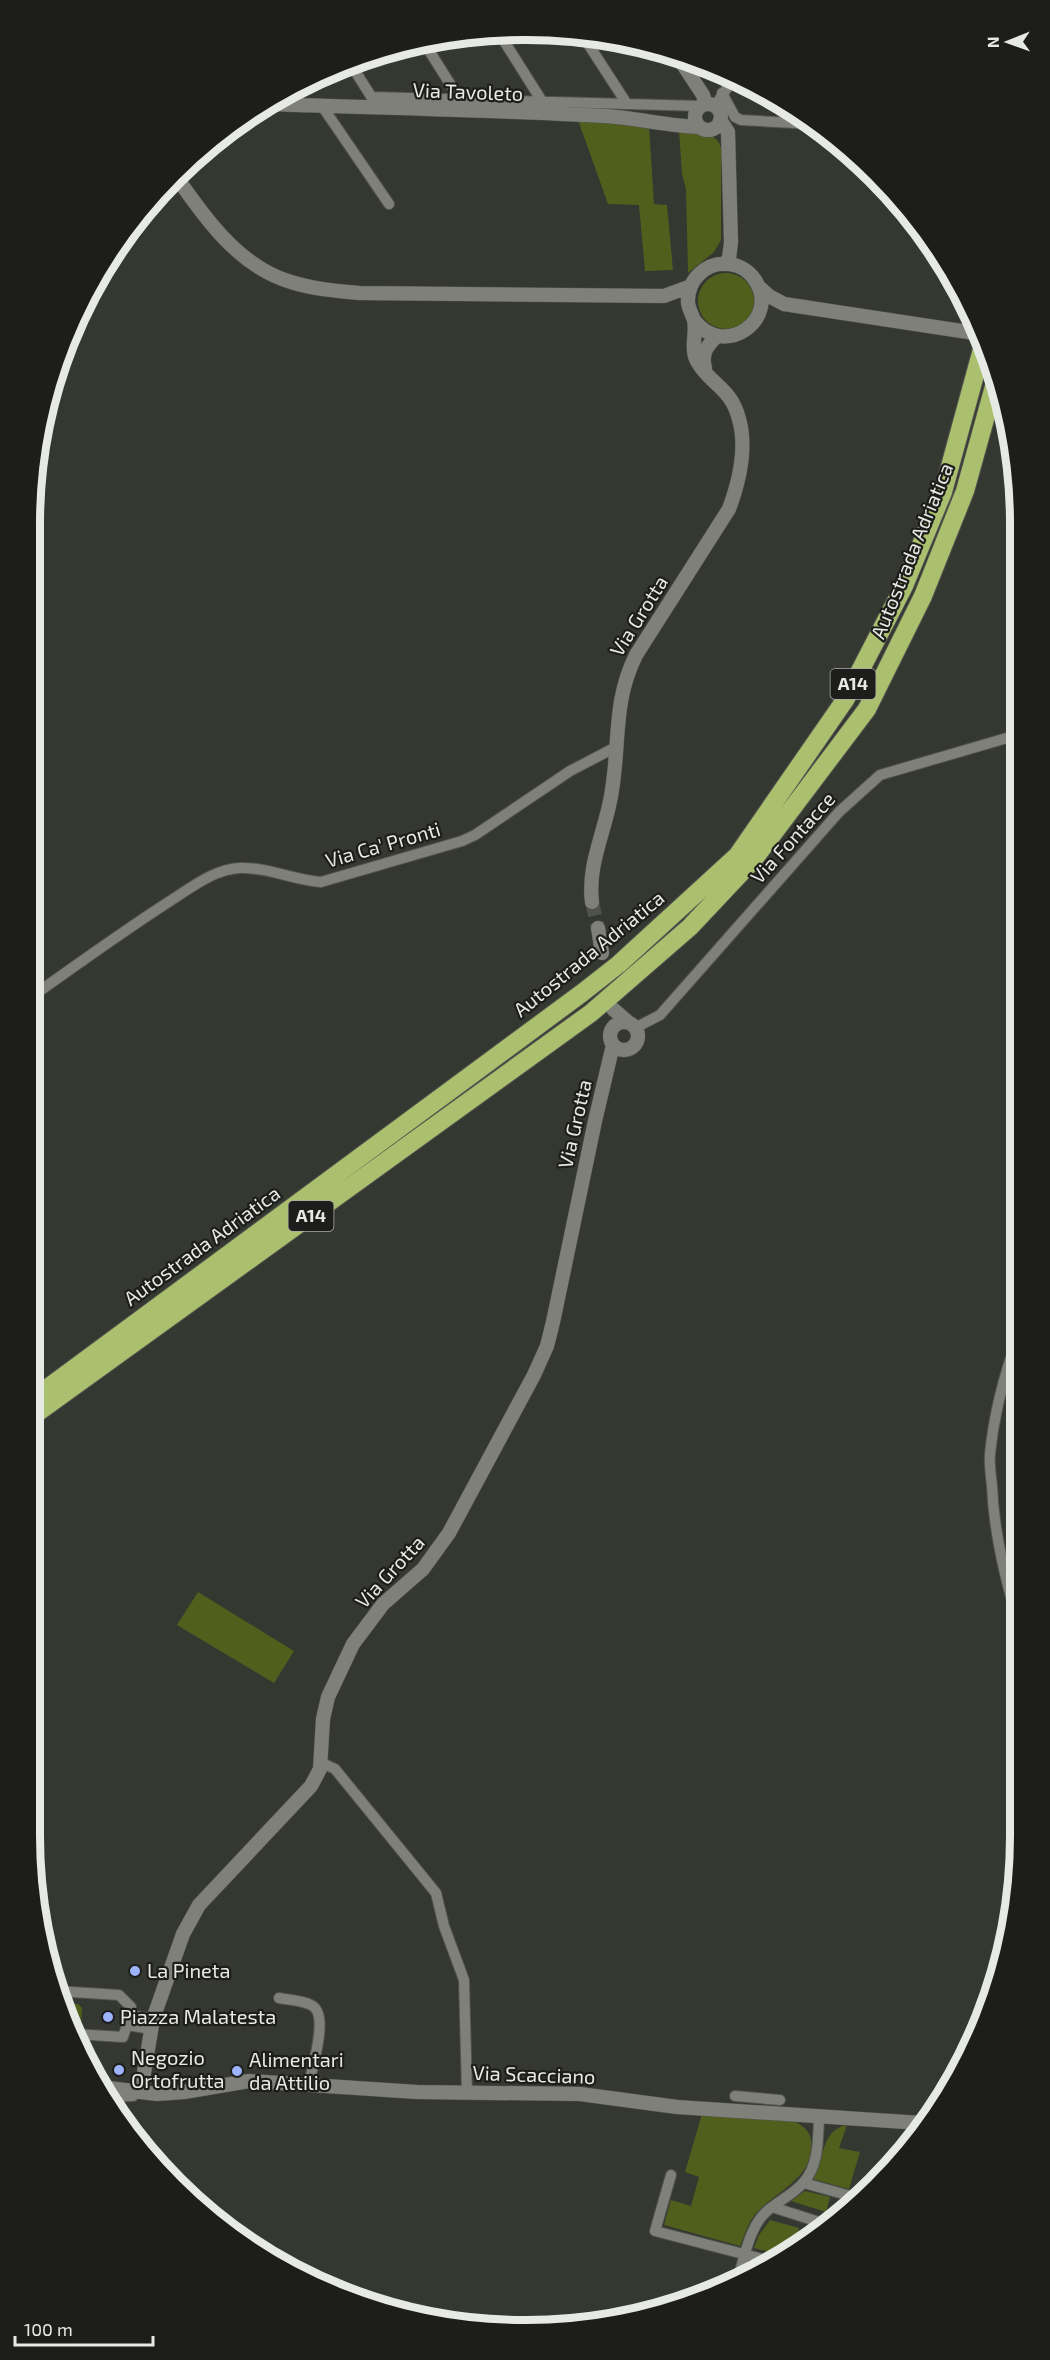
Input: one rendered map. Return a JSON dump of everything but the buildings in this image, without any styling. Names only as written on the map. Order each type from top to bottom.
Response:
[{"type":"highway","name":"Autostrada Adriatica","points":[[40,1394],[582,993],[619,964],[737,856],[844,700],[904,585],[943,492],[980,358]]},
{"type":"highway","name":"Autostrada Adriatica","points":[[40,1411],[591,1012],[690,927],[746,868],[867,709],[923,596],[965,491],[992,395]]},
{"type":"street","points":[[504,41],[546,108]]},
{"type":"street","points":[[589,45],[627,104]]},
{"type":"street","points":[[429,50],[459,98]]},
{"type":"street","points":[[181,184],[193,202],[226,240],[253,264],[290,282],[311,287],[359,293],[664,296],[691,286],[704,270],[724,264],[729,259],[731,242],[728,148],[707,115],[703,95],[685,67]]},
{"type":"street","points":[[355,71],[376,102]]},
{"type":"street","points":[[707,115],[728,85]]},
{"type":"street","points":[[722,93],[735,117],[741,120],[795,123]]},
{"type":"street","name":"Via Tavoleto","points":[[284,105],[322,106],[459,98],[667,123],[681,127],[707,115]]},
{"type":"street","name":"Via Tavoleto","points":[[376,102],[546,108],[627,104],[707,115]]},
{"type":"street","points":[[322,106],[389,204]]},
{"type":"street","points":[[731,242],[738,262],[758,286],[769,296],[784,304],[970,333]]},
{"type":"street","points":[[724,264],[745,270]]},
{"type":"street","points":[[691,286],[691,314]]},
{"type":"street","points":[[664,296],[691,314],[702,329],[717,336],[731,336],[743,332],[753,324],[758,315],[761,300],[758,286]]},
{"type":"street","points":[[758,315],[784,304]]},
{"type":"street","name":"Via Grotta","points":[[592,903],[592,872],[613,789],[621,692],[626,674],[729,509],[737,486],[741,451],[740,421],[729,395],[706,373],[697,360],[691,314]]},
{"type":"street","points":[[706,373],[703,356],[706,347],[717,336]]},
{"type":"street","name":"Via Fontacce","points":[[632,1025],[660,1015],[839,812],[880,774],[1010,737]]},
{"type":"street","name":"Via Ca' Pronti","points":[[40,991],[140,920],[205,879],[239,868],[256,869],[301,880],[321,882],[462,841],[492,826],[570,771],[616,747]]},
{"type":"street","points":[[598,927],[602,953]]},
{"type":"street","points":[[621,1023],[632,1025],[639,1036],[633,1047],[621,1050],[614,1045],[610,1036],[614,1027],[621,1023]]},
{"type":"street","name":"Via Grotta","points":[[136,2094],[152,2024],[183,1934],[199,1905],[311,1786],[320,1769],[323,1719],[328,1696],[353,1644],[383,1604],[423,1569],[450,1533],[534,1375],[547,1346],[595,1121],[614,1045]]},
{"type":"street","points":[[1010,1359],[996,1411],[990,1456],[993,1511],[1010,1594]]},
{"type":"street","points":[[320,1762],[335,1769],[436,1893],[444,1926],[464,1980],[467,2092]]},
{"type":"street","points":[[66,1992],[119,1995],[130,2007],[129,2015],[152,2024]]},
{"type":"street","points":[[279,1998],[310,2004],[319,2013],[321,2024],[309,2084]]},
{"type":"street","points":[[84,2035],[123,2037],[127,2025],[152,2024]]},
{"type":"street","name":"Via Scacciano","points":[[113,2090],[136,2094],[157,2094],[249,2081],[417,2092],[580,2094],[677,2107],[915,2122]]},
{"type":"street","points":[[117,2096],[136,2094]]},
{"type":"street","points":[[119,2099],[136,2094]]},
{"type":"street","points":[[735,2096],[780,2100]]},
{"type":"street","points":[[758,2112],[759,2098]]},
{"type":"street","points":[[741,2269],[756,2226],[762,2216],[804,2183],[812,2169],[818,2146],[819,2117]]},
{"type":"street","points":[[671,2175],[655,2231],[761,2258]]},
{"type":"street","points":[[804,2183],[848,2195]]},
{"type":"street","points":[[772,2207],[817,2221]]},
{"type":"green space","points":[[578,120],[649,126],[654,204],[667,205],[673,270],[645,271],[639,205],[608,204]]},
{"type":"green space","points":[[679,130],[714,137],[721,147],[721,240],[714,252],[688,273],[686,189],[682,174]]},
{"type":"green space","points":[[726,273],[737,275],[746,281],[752,290],[754,301],[752,312],[746,321],[737,327],[726,329],[715,327],[706,321],[700,312],[698,301],[700,290],[706,281],[715,275]]},
{"type":"green space","points":[[198,1592],[294,1651],[274,1683],[177,1625]]},
{"type":"green space","points":[[71,2004],[78,2004],[82,2008],[81,2025]]},
{"type":"green space","points":[[702,2114],[792,2121],[804,2128],[810,2136],[811,2152],[802,2173],[757,2212],[740,2246],[664,2225],[671,2200],[691,2206],[699,2177],[685,2172]]},
{"type":"green space","points":[[847,2125],[839,2148],[860,2152],[849,2189],[813,2179],[828,2139],[832,2133]]},
{"type":"green space","points":[[805,2191],[830,2197],[826,2212],[791,2201]]},
{"type":"green space","points":[[770,2220],[799,2228],[797,2236],[771,2252],[754,2248],[759,2235]]},
{"type":"tunnel","points":[[592,902],[598,928]]},
{"type":"place","name":"La Pineta","points":[[135,1971]]},
{"type":"place","name":"Piazza Malatesta","points":[[108,2017]]},
{"type":"place","name":"Negozio Ortofrutta","points":[[119,2070]]},
{"type":"place","name":"Alimentari da Attilio","points":[[237,2071]]}]
